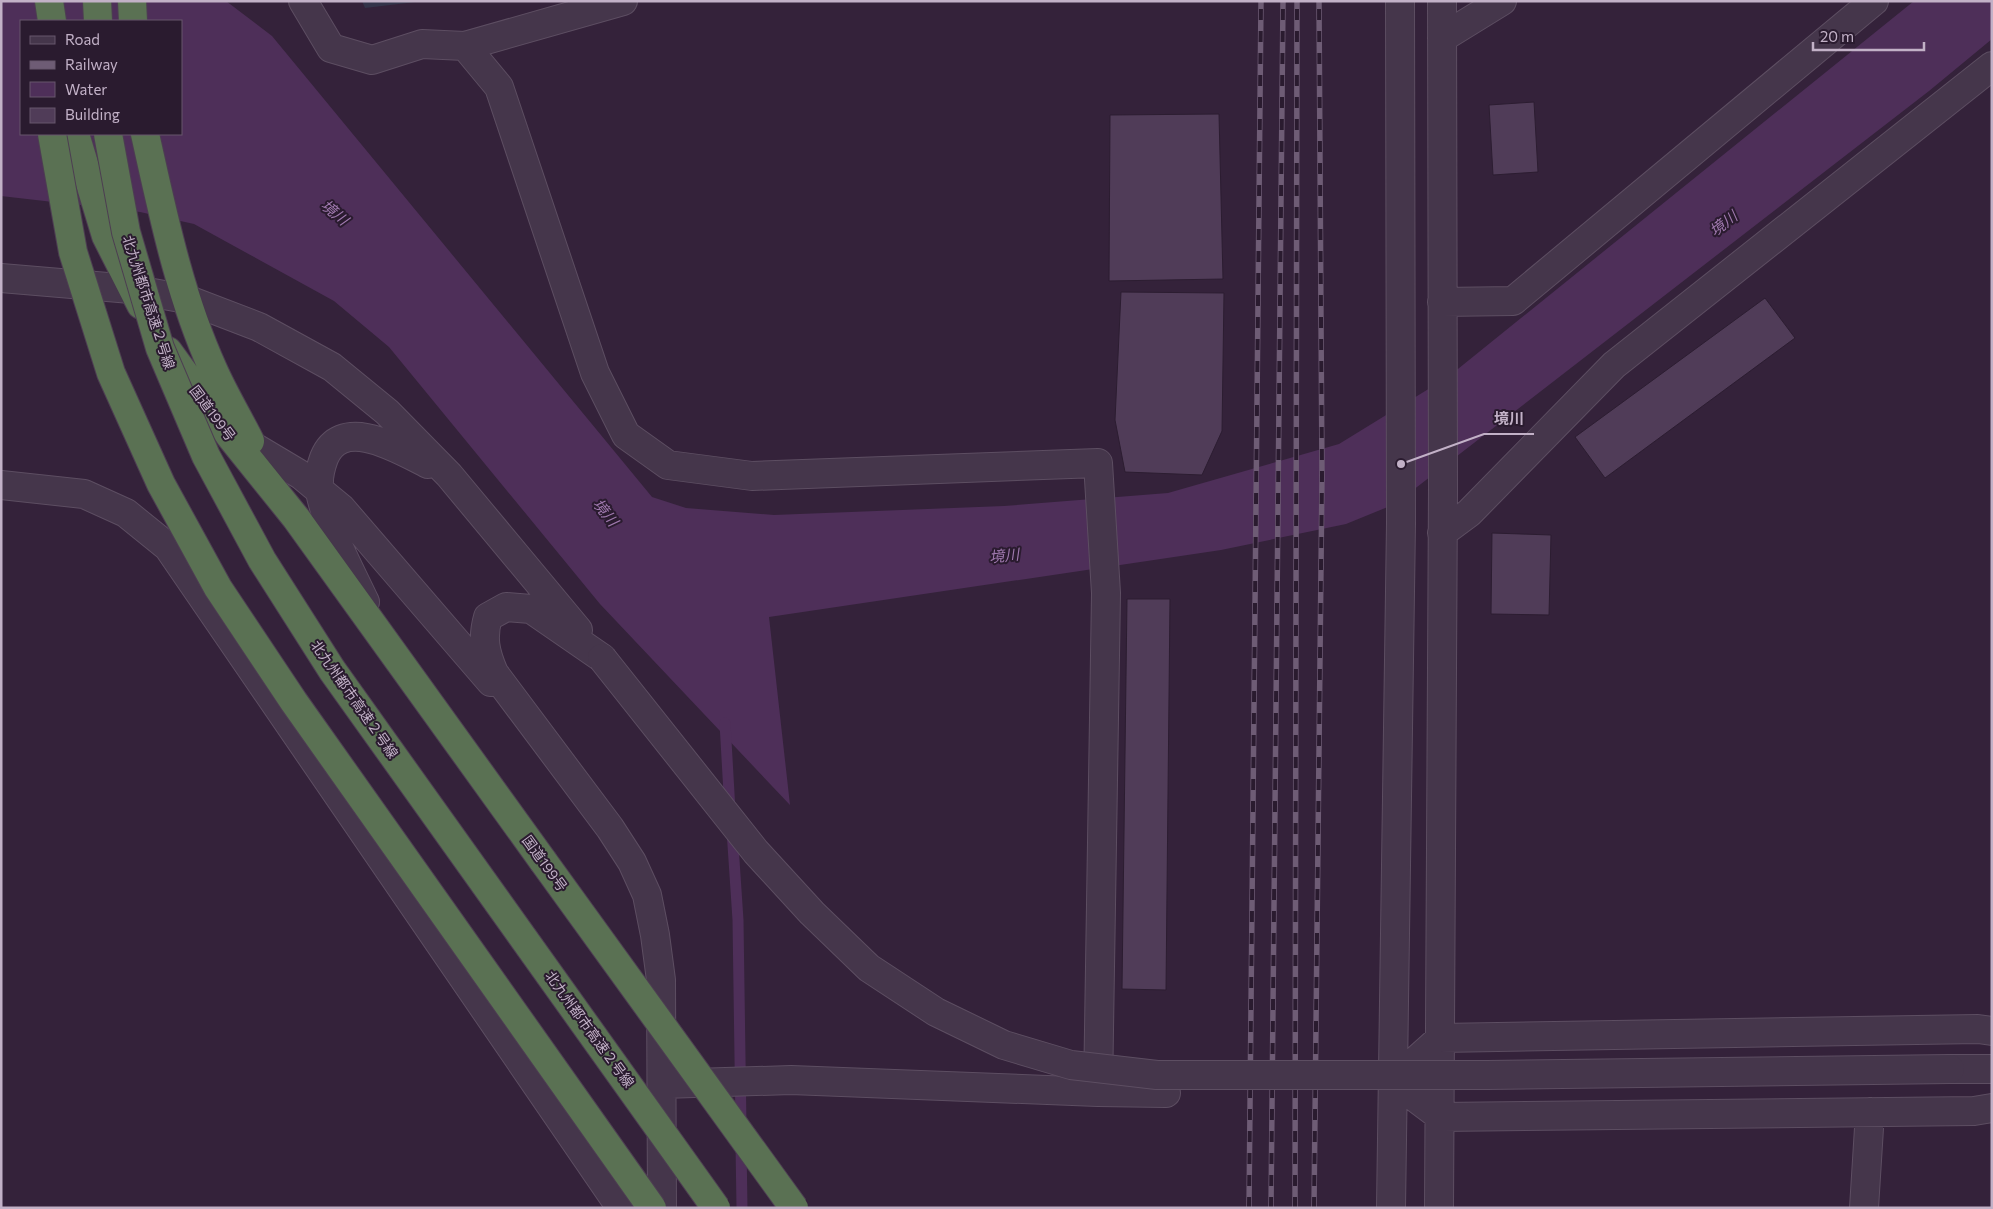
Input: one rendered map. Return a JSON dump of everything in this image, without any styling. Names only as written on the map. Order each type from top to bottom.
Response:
[{"type":"highway","points":[[41,1],[42,20]]},
{"type":"highway","points":[[49,1],[52,20]]},
{"type":"highway","points":[[97,1],[98,20]]},
{"type":"highway","points":[[132,1],[133,20]]},
{"type":"highway","points":[[52,135],[73,252],[111,374],[160,484],[218,588],[294,702],[652,1208]]},
{"type":"highway","name":"国道199号","points":[[75,135],[106,236],[131,289],[175,363],[296,518],[794,1208]]},
{"type":"highway","name":"北九州都市高速２号線","points":[[108,135],[126,232],[160,348],[206,456],[262,560],[332,670],[716,1208]]},
{"type":"highway","name":"国道199号","points":[[145,135],[168,240],[186,299],[213,370],[254,448],[296,518]]},
{"type":"street","points":[[303,1],[331,48],[372,60],[422,44],[465,46],[624,1]]},
{"type":"street","points":[[1391,1208],[1401,523],[1400,1]]},
{"type":"street","points":[[1439,1208],[1443,490],[1441,352],[1442,1]]},
{"type":"street","points":[[1442,38],[1502,1]]},
{"type":"street","points":[[1442,302],[1513,301],[1874,1]]},
{"type":"street","points":[[465,46],[499,87],[594,373],[626,435],[668,465],[752,476],[1098,463],[1106,593],[1098,1092]]},
{"type":"street","points":[[1442,533],[1469,513],[1614,365],[1992,66]]},
{"type":"street","points":[[1,278],[131,289],[186,299],[259,326],[332,366],[388,412],[449,475],[602,658],[756,852],[812,914],[869,968],[936,1012],[1004,1045],[1061,1062],[1157,1075],[1487,1075],[1992,1069]]},
{"type":"street","points":[[379,632],[335,537],[319,491],[319,472],[327,452],[342,439],[365,437],[387,443],[449,475]]},
{"type":"street","points":[[254,448],[301,475],[341,508],[547,745]]},
{"type":"street","points":[[1,485],[84,494],[126,513],[168,547],[621,1208]]},
{"type":"street","points":[[602,658],[531,608],[506,607],[488,617],[483,635],[486,655],[490,664],[547,745],[610,828],[632,862],[647,895],[661,980],[663,1084],[662,1208]]},
{"type":"street","points":[[1393,1081],[1441,1038],[1958,1029],[1992,1031]]},
{"type":"street","points":[[663,1084],[791,1080],[1166,1093]]},
{"type":"street","points":[[1393,1081],[1441,1116],[1870,1112],[1992,1108]]},
{"type":"street","points":[[1864,1208],[1870,1112]]},
{"type":"shaded area","points":[[362,1],[424,1],[365,8]]},
{"type":"water","points":[[1,1],[226,1],[272,36],[652,497],[686,508],[774,515],[1004,506],[1168,493],[1339,444],[1448,377],[1914,1],[1992,1],[1992,39],[1929,91],[1395,504],[1346,524],[1221,550],[769,617],[790,805],[600,604],[389,347],[334,301],[194,224],[140,212],[1,196]]},
{"type":"building","points":[[1534,102],[1538,172],[1493,175],[1489,105]]},
{"type":"building","points":[[1219,114],[1223,279],[1109,281],[1110,115]]},
{"type":"building","points":[[1121,292],[1224,293],[1222,431],[1202,475],[1125,472],[1115,420]]},
{"type":"building","points":[[1765,298],[1795,338],[1605,478],[1575,437]]},
{"type":"building","points":[[1492,533],[1551,535],[1549,615],[1491,614]]},
{"type":"building","points":[[1127,599],[1170,599],[1166,990],[1122,989]]},
{"type":"waterway","points":[[725,723],[730,811]]},
{"type":"waterway","points":[[732,830],[738,920],[741,1126]]},
{"type":"waterway","points":[[741,1145],[742,1208]]},
{"type":"railway","points":[[1249,1208],[1261,1]]},
{"type":"railway","points":[[1271,1208],[1283,1]]},
{"type":"railway","points":[[1295,1208],[1297,1]]},
{"type":"railway","points":[[1314,1208],[1322,476],[1319,1]]},
{"type":"place","name":"境川","points":[[1401,464]]}]
